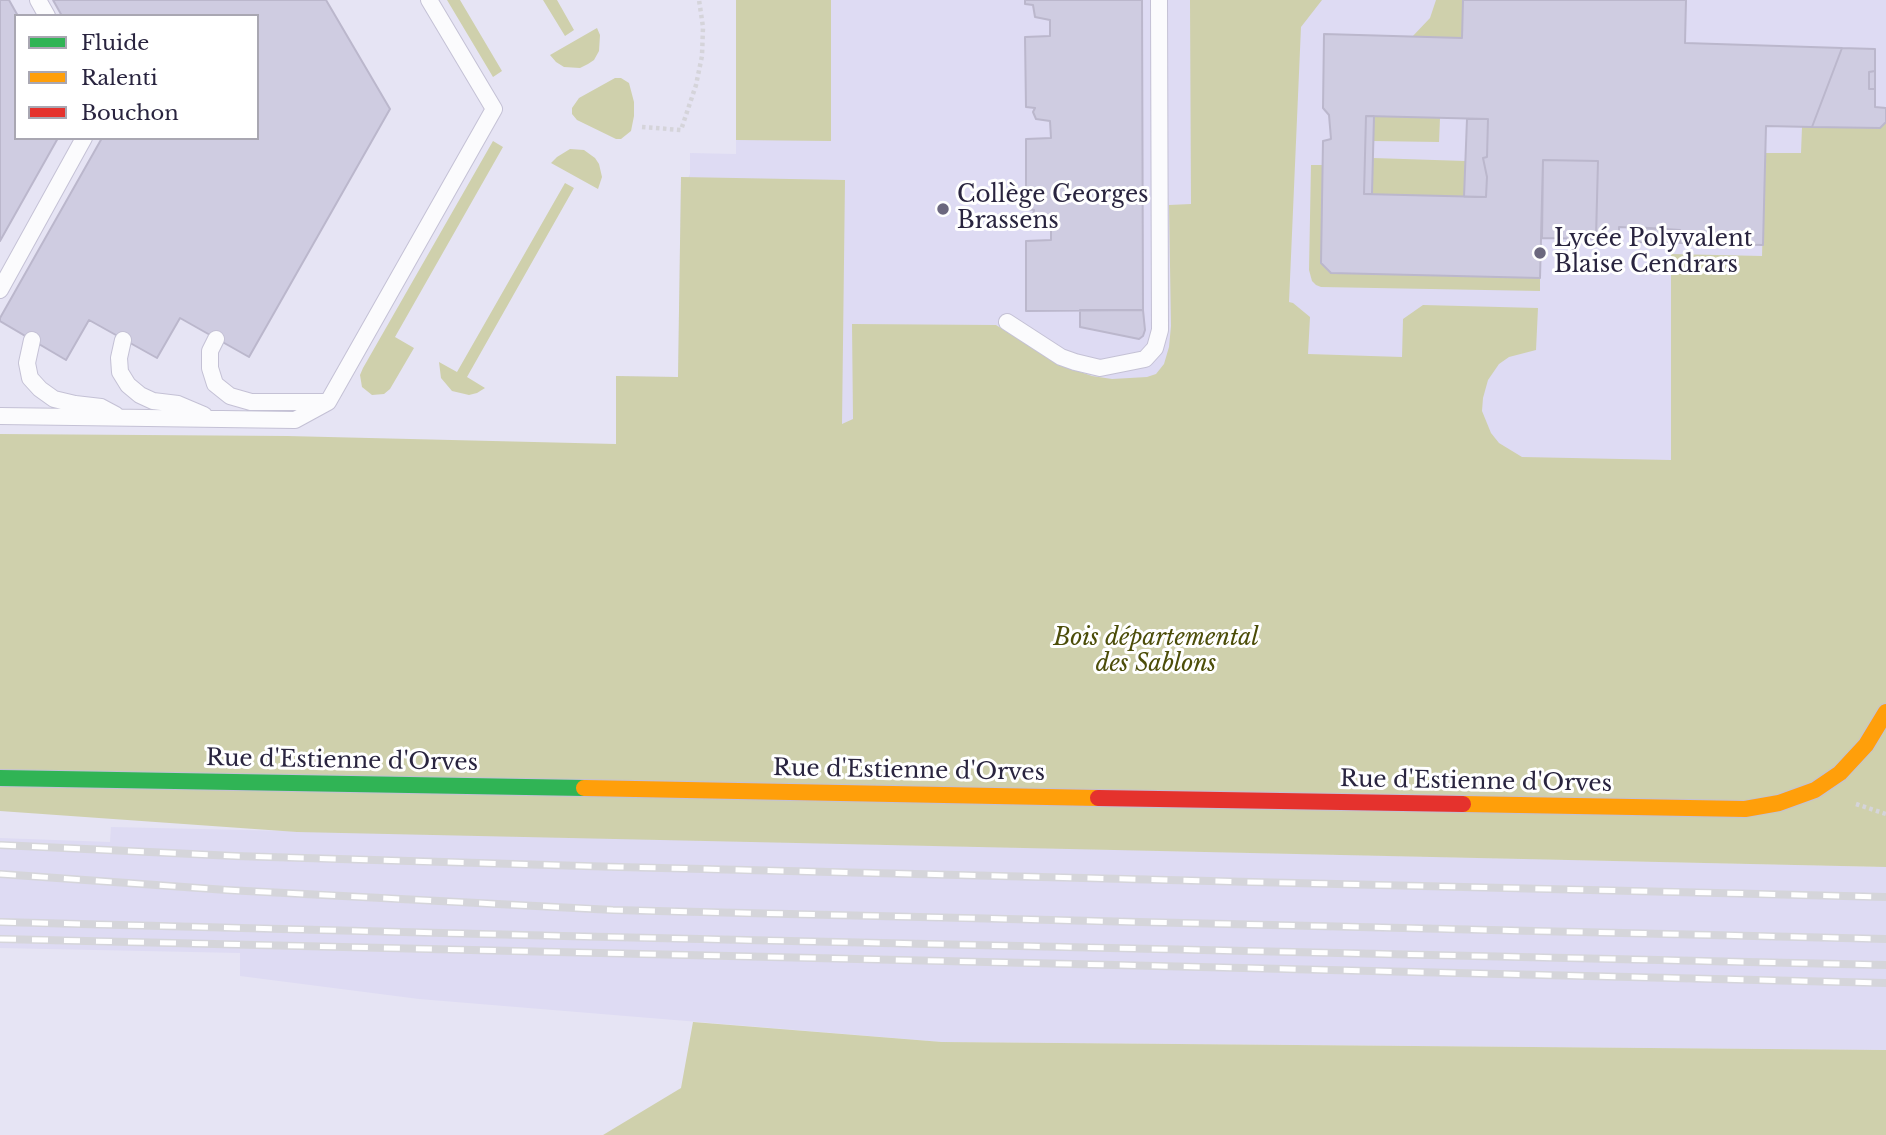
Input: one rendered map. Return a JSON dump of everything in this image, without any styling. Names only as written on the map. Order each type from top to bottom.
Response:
[{"type":"street","name":"Rue d'Estienne d'Orves","points":[[0,778],[1745,809],[1779,803],[1815,790],[1840,773],[1866,745],[1886,712]]},
{"type":"lane","points":[[0,416],[295,420],[328,402],[494,109],[429,0]]},
{"type":"lane","points":[[1007,322],[1061,357],[1100,368],[1145,359],[1154,348],[1160,330],[1159,0]]},
{"type":"lane","points":[[0,290],[83,140]]},
{"type":"lane","points":[[216,338],[210,351],[209,368],[215,384],[230,396],[251,402],[328,402]]},
{"type":"lane","points":[[32,340],[27,363],[30,378],[40,389],[54,399],[101,407],[121,418]]},
{"type":"lane","points":[[123,340],[119,358],[120,372],[128,385],[153,401],[178,404],[213,419]]},
{"type":"path","points":[[642,127],[681,130],[696,85],[702,56],[703,27],[699,0]]},
{"type":"shaded area","points":[[736,0],[1886,0],[1886,293],[1785,476],[616,444],[616,376],[678,377],[681,177],[688,178],[690,174],[690,153],[736,154]]},
{"type":"shaded area","points":[[111,827],[1886,867],[1886,1050],[942,1042],[419,999],[240,976],[240,953],[0,948],[0,838],[110,842]]},
{"type":"green space","points":[[447,0],[460,0],[502,71],[493,77]]},
{"type":"green space","points":[[543,0],[557,0],[574,30],[565,36]]},
{"type":"green space","points":[[736,0],[831,0],[831,141],[736,140]]},
{"type":"green space","name":"Bois départemental des Sablons","points":[[1190,0],[1322,0],[1301,27],[1289,302],[1310,317],[1308,354],[1402,357],[1403,319],[1423,305],[1538,308],[1536,350],[1509,357],[1499,364],[1488,380],[1483,398],[1482,411],[1491,433],[1499,443],[1522,457],[1671,460],[1671,254],[1762,256],[1765,153],[1801,153],[1802,127],[1879,128],[1886,122],[1886,867],[297,832],[0,811],[0,434],[287,436],[616,444],[616,376],[678,377],[681,177],[845,180],[842,424],[853,419],[852,324],[996,325],[1040,353],[1092,376],[1112,379],[1156,374],[1164,364],[1171,326],[1169,205],[1191,204]]},
{"type":"green space","points":[[1436,0],[1463,0],[1462,38],[1412,37],[1430,18]]},
{"type":"green space","points":[[597,28],[600,35],[599,51],[588,64],[580,68],[564,67],[550,55]]},
{"type":"green space","points":[[615,78],[629,83],[634,102],[631,131],[621,139],[577,120],[572,114],[572,108],[579,98]]},
{"type":"green space","points":[[1374,116],[1440,118],[1439,142],[1373,141]]},
{"type":"green space","points":[[493,141],[503,147],[395,337],[414,348],[390,389],[384,394],[372,395],[362,387],[360,375],[363,368]]},
{"type":"green space","points":[[570,149],[584,150],[595,158],[602,177],[598,189],[551,163]]},
{"type":"green space","points":[[1373,158],[1465,161],[1464,197],[1372,194]]},
{"type":"green space","points":[[1311,165],[1323,165],[1321,263],[1331,273],[1540,278],[1540,291],[1316,285],[1309,270]]},
{"type":"green space","points":[[565,183],[574,188],[467,377],[485,388],[469,395],[452,391],[441,378],[439,362],[457,372]]},
{"type":"green space","points":[[693,1022],[942,1042],[1886,1050],[1886,1135],[603,1135],[681,1088]]},
{"type":"building","points":[[0,0],[9,0],[17,14],[14,14],[14,140],[57,140],[0,241]]},
{"type":"building","points":[[53,0],[326,0],[390,109],[249,357],[180,318],[157,358],[89,320],[66,360],[0,321],[101,140],[259,140],[259,14],[61,14]]},
{"type":"building","points":[[1025,0],[1142,0],[1143,310],[1026,311],[1026,241],[1051,240],[1051,224],[1037,221],[1033,215],[1034,210],[1026,209],[1026,139],[1051,138],[1050,121],[1036,119],[1033,112],[1035,108],[1026,107],[1025,37],[1050,36],[1050,20],[1035,17],[1033,5],[1025,4]]},
{"type":"building","points":[[1463,0],[1686,0],[1685,43],[1842,48],[1812,127],[1766,126],[1763,245],[1680,243],[1680,230],[1619,227],[1619,237],[1596,236],[1598,161],[1543,160],[1540,278],[1331,273],[1321,263],[1323,141],[1331,139],[1329,115],[1323,108],[1324,34],[1462,38]],"holes":[[[1366,116],[1488,119],[1487,157],[1483,158],[1487,177],[1486,197],[1364,194]]]},
{"type":"building","points":[[1842,48],[1875,49],[1875,71],[1869,72],[1869,89],[1875,89],[1875,107],[1886,108],[1886,122],[1880,128],[1812,127]]},
{"type":"building","points":[[1875,71],[1875,89],[1869,89],[1869,72]]},
{"type":"building","points":[[1366,116],[1374,116],[1372,194],[1364,194]]},
{"type":"building","points":[[1467,119],[1488,119],[1487,157],[1483,158],[1487,177],[1486,197],[1464,197]]},
{"type":"building","points":[[1543,160],[1598,161],[1596,239],[1542,238]]},
{"type":"building","points":[[1634,227],[1680,230],[1680,243],[1634,242]]},
{"type":"building","points":[[1596,236],[1619,237],[1619,240],[1596,239]]},
{"type":"building","points":[[1080,310],[1143,310],[1143,336],[1139,339],[1080,327]]},
{"type":"railway","points":[[0,845],[235,856],[619,867],[1886,897]]},
{"type":"railway","points":[[0,874],[227,890],[613,910],[1886,939]]},
{"type":"railway","points":[[0,922],[1886,965]]},
{"type":"railway","points":[[0,939],[1886,983]]},
{"type":"traffic: fast","points":[[0,778],[584,788]]},
{"type":"traffic: slow","points":[[1463,804],[1745,809],[1779,803],[1815,790],[1840,773],[1866,745],[1886,712]]},
{"type":"traffic: slow","points":[[584,788],[1098,798]]},
{"type":"traffic: jam","points":[[1098,798],[1463,804]]},
{"type":"place","name":"Collège Georges Brassens","points":[[943,209]]},
{"type":"place","name":"Lycée Polyvalent Blaise Cendrars","points":[[1540,253]]}]
